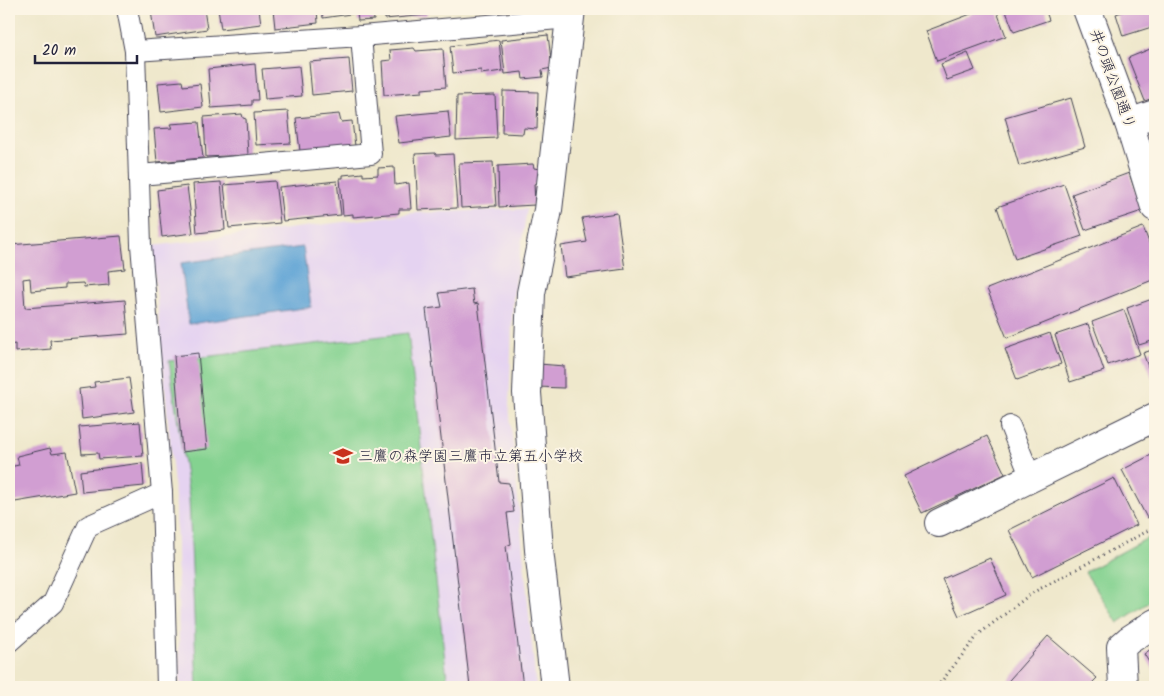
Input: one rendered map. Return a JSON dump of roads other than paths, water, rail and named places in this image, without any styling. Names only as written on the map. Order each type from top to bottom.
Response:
[{"type":"street","name":"井の頭公園通り","points":[[1087,9],[1129,123],[1155,207]]},
{"type":"street","points":[[555,687],[539,550],[527,393],[532,292],[548,210],[570,14]]},
{"type":"street","points":[[1129,123],[1155,114]]},
{"type":"street","points":[[939,524],[1155,417]]},
{"type":"street","points":[[1123,687],[1121,647],[1155,623]]},
{"type":"lane","points":[[127,9],[135,51],[141,245],[162,494],[167,687]]},
{"type":"lane","points":[[135,51],[361,36],[570,14]]},
{"type":"lane","points":[[140,175],[371,154],[361,36]]},
{"type":"lane","points":[[1010,426],[1031,478]]},
{"type":"lane","points":[[9,642],[53,603],[88,526],[162,494]]},
{"type":"water","points":[[303,247],[311,307],[189,324],[181,263]]},
{"type":"place","name":"三鷹の森学園三鷹市立第五小学校","points":[[343,456]]}]
